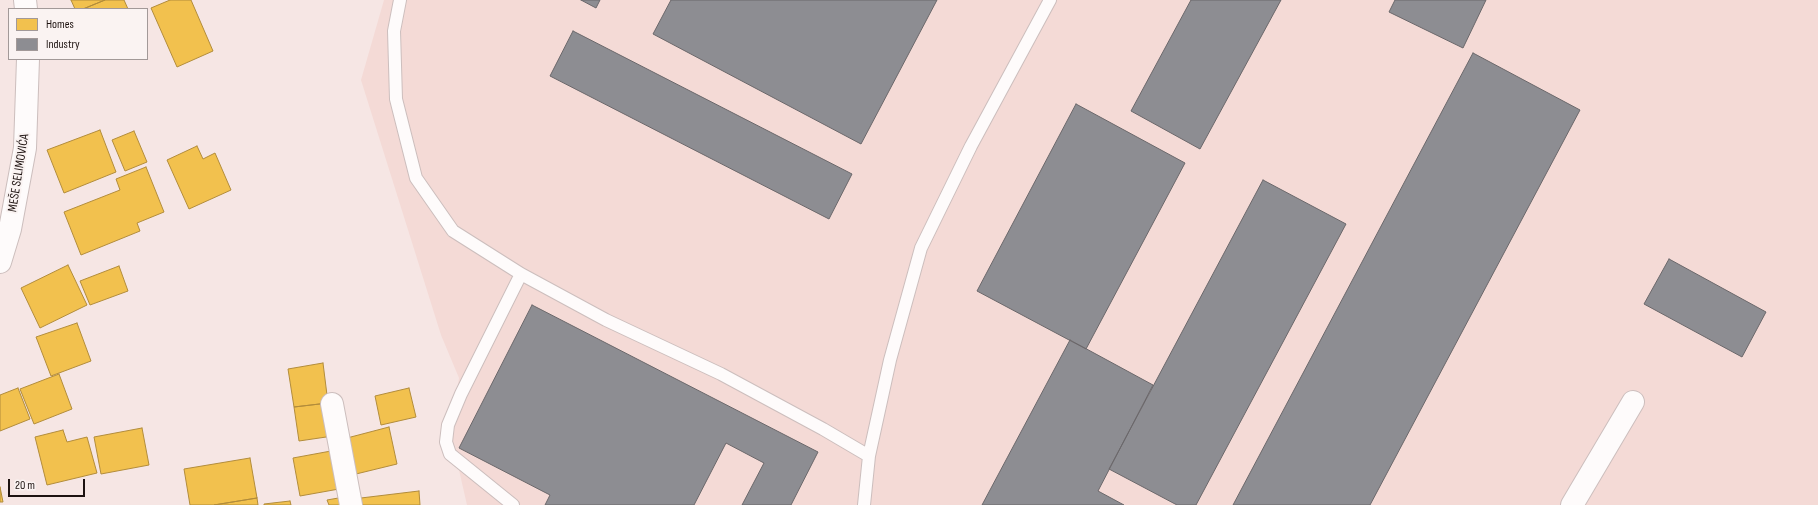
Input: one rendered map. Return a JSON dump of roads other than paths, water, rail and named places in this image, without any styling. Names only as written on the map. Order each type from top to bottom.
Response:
[{"type":"street","name":"MEŠE SELIMOVIĆA","points":[[0,262],[10,229],[25,148],[28,60]]},
{"type":"street","points":[[1572,505],[1633,402]]},
{"type":"street","points":[[332,404],[351,505]]},
{"type":"lane","points":[[400,0],[394,31],[396,99],[416,178],[453,231],[521,274],[606,320],[721,374],[823,428],[869,456]]},
{"type":"lane","points":[[864,505],[869,456],[890,360],[921,248],[971,146],[1050,0]]},
{"type":"lane","points":[[513,505],[450,454],[446,442],[448,425],[461,394],[521,274]]}]
